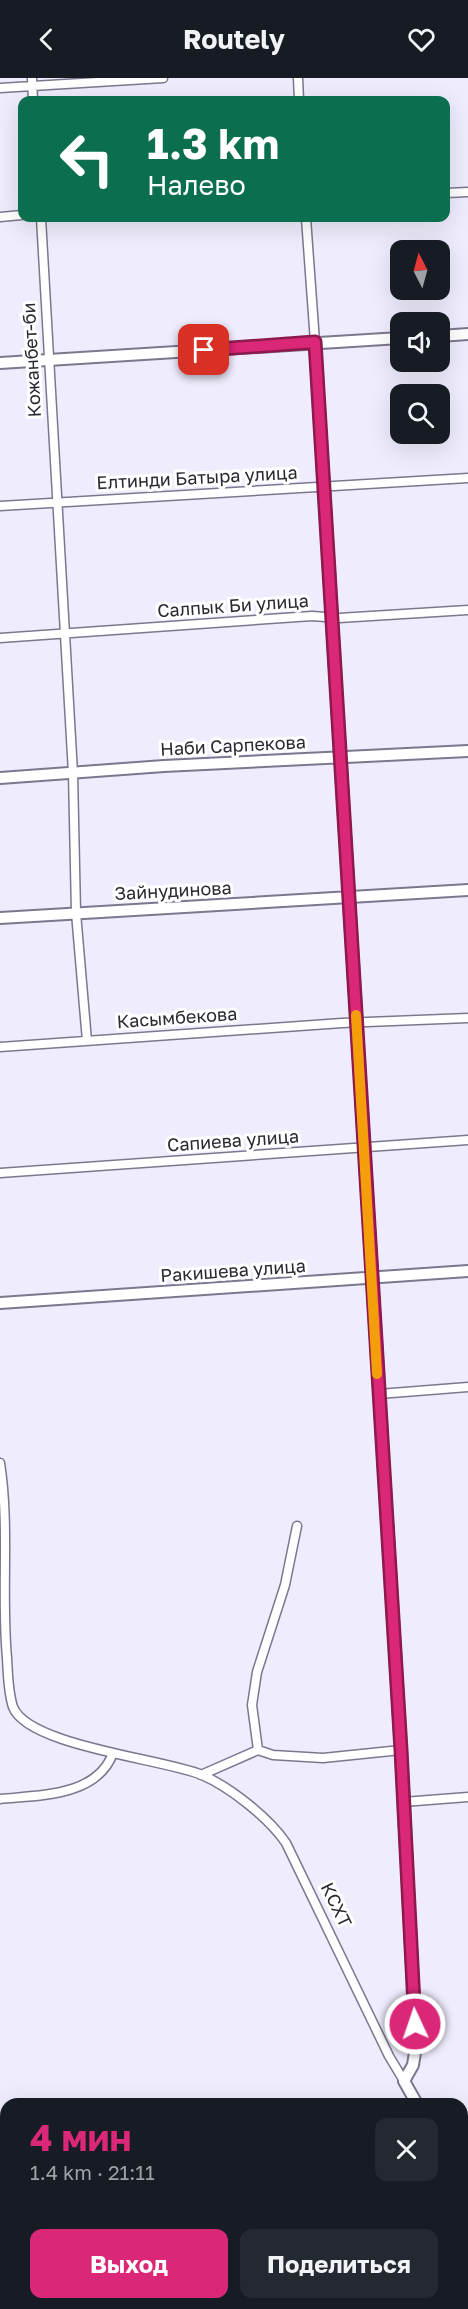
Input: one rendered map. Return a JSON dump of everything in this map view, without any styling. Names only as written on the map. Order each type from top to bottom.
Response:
[{"type":"street","points":[[0,88],[32,82],[163,78]]},
{"type":"street","points":[[298,78],[299,96]]},
{"type":"street","points":[[450,194],[468,192]]},
{"type":"street","points":[[0,217],[18,215]]},
{"type":"street","name":"Кожанбет-би","points":[[41,222],[55,502],[73,773],[76,913],[87,1041]]},
{"type":"street","points":[[306,222],[401,1750],[416,2046],[413,2065],[404,2081],[414,2098]]},
{"type":"street","points":[[450,335],[468,334]]},
{"type":"street","points":[[0,363],[390,338]]},
{"type":"street","name":"Елтинди Батыра улица","points":[[0,506],[468,478]]},
{"type":"street","name":"Салпык Би улица","points":[[0,638],[468,610]]},
{"type":"street","name":"Наби Сарпекова","points":[[0,778],[468,751]]},
{"type":"street","name":"Зайнудинова","points":[[0,918],[468,890]]},
{"type":"street","name":"Касымбекова","points":[[0,1047],[357,1023],[468,1018]]},
{"type":"street","name":"Сапиева улица","points":[[0,1173],[468,1140]]},
{"type":"street","name":"Ракишева улица","points":[[0,1303],[468,1271]]},
{"type":"street","points":[[379,1394],[468,1387]]},
{"type":"street","name":"КСХТ","points":[[0,1463],[5,1517],[3,1639],[14,1710],[31,1727],[113,1753],[201,1774],[225,1786],[278,1831],[286,1843],[389,2056],[404,2081]]},
{"type":"street","points":[[258,1750],[252,1705],[257,1672],[285,1584],[297,1526]]},
{"type":"street","points":[[201,1774],[258,1750],[273,1755],[324,1758],[401,1750]]},
{"type":"street","points":[[0,1799],[51,1794],[90,1782],[107,1768],[113,1753]]},
{"type":"street","points":[[403,1802],[468,1797]]},
{"type":"slow traffic","points":[[356,1015],[377,1374]]},
{"type":"route","points":[[204,350],[315,342],[322,488],[363,1127],[370,1278],[401,1750],[415,2024]]}]
